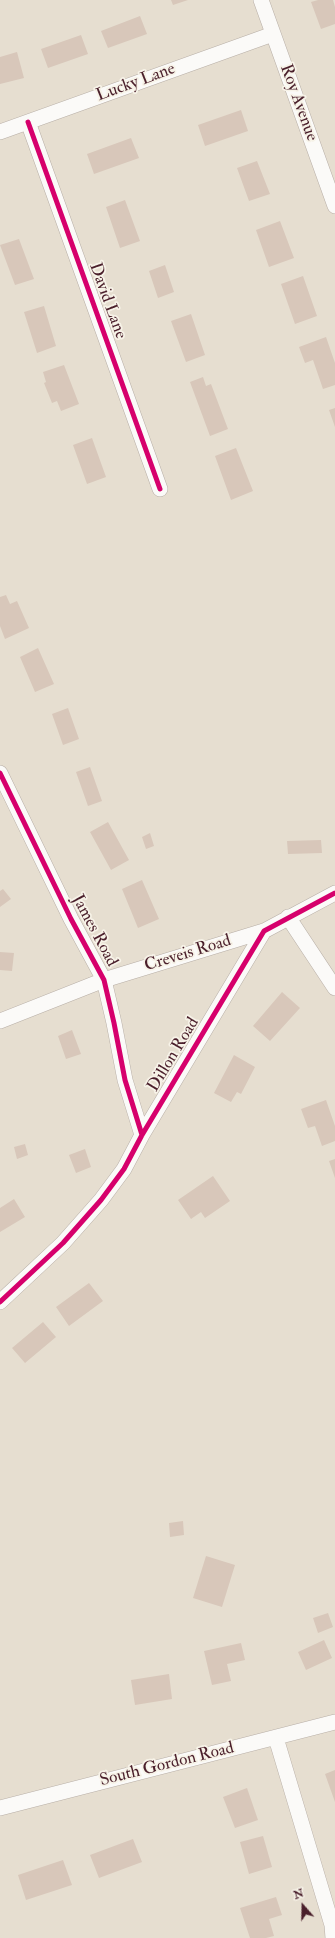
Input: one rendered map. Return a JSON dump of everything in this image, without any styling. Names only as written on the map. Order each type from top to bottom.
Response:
[{"type":"street","name":"Roy Avenue","points":[[260,0],[335,206]]},
{"type":"street","name":"Lucky Lane","points":[[0,132],[272,34]]},
{"type":"street","name":"David Lane","points":[[28,122],[160,489]]},
{"type":"street","name":"James Road","points":[[0,773],[71,919],[104,980],[125,1080],[142,1135]]},
{"type":"street","name":"Dillon Road","points":[[0,1302],[64,1243],[101,1200],[124,1169],[142,1135],[264,931],[335,893]]},
{"type":"street","points":[[288,917],[335,988]]},
{"type":"street","name":"Creveis Road","points":[[0,1021],[104,980],[264,931]]},
{"type":"street","name":"South Gordon Road","points":[[0,1808],[335,1722]]},
{"type":"street","points":[[276,1738],[332,1925],[333,1938]]},
{"type":"building","points":[[171,0],[188,0],[173,5]]},
{"type":"building","points":[[318,0],[333,0],[335,7],[335,24],[321,29],[311,2]]},
{"type":"building","points":[[140,16],[147,34],[108,48],[101,31]]},
{"type":"building","points":[[81,35],[88,54],[48,68],[41,49]]},
{"type":"building","points":[[17,52],[24,78],[0,84],[0,57]]},
{"type":"building","points":[[241,110],[248,131],[205,146],[198,125]]},
{"type":"building","points":[[131,138],[139,158],[94,174],[87,154]]},
{"type":"building","points":[[257,161],[270,194],[249,201],[237,168]]},
{"type":"building","points":[[125,200],[140,241],[120,248],[106,207]]},
{"type":"building","points":[[280,221],[294,258],[269,267],[256,230]]},
{"type":"building","points":[[19,239],[34,279],[15,285],[0,245]]},
{"type":"building","points":[[165,265],[174,292],[158,298],[149,271]]},
{"type":"building","points":[[303,276],[317,316],[295,324],[281,284]]},
{"type":"building","points":[[44,306],[56,346],[37,353],[24,312]]},
{"type":"building","points":[[191,314],[205,355],[186,362],[171,321]]},
{"type":"building","points":[[326,337],[335,363],[335,385],[323,389],[313,360],[305,363],[299,347]]},
{"type":"building","points":[[64,365],[79,404],[61,411],[57,401],[52,403],[44,383],[46,382],[43,372]]},
{"type":"building","points":[[203,377],[206,386],[211,384],[228,429],[210,436],[190,382]]},
{"type":"building","points":[[335,408],[335,427],[329,410]]},
{"type":"building","points":[[92,438],[106,477],[87,484],[73,445]]},
{"type":"building","points":[[236,448],[253,491],[231,500],[215,456]]},
{"type":"building","points":[[6,595],[10,604],[17,601],[29,628],[5,639],[0,626],[0,597]]},
{"type":"building","points":[[38,648],[54,684],[35,692],[20,657]]},
{"type":"building","points":[[68,708],[79,739],[63,745],[52,714]]},
{"type":"building","points":[[90,767],[102,801],[88,806],[76,772]]},
{"type":"building","points":[[108,822],[129,860],[111,870],[90,832]]},
{"type":"building","points":[[150,833],[154,846],[146,849],[142,837]]},
{"type":"building","points":[[321,840],[322,853],[288,854],[287,841]]},
{"type":"building","points":[[142,880],[159,919],[138,928],[122,889]]},
{"type":"building","points":[[3,889],[11,899],[0,907],[0,891]]},
{"type":"building","points":[[0,952],[14,953],[12,971],[0,970]]},
{"type":"building","points":[[282,992],[300,1008],[270,1041],[253,1026]]},
{"type":"building","points":[[72,1030],[81,1054],[66,1059],[58,1036]]},
{"type":"building","points":[[234,1055],[255,1067],[241,1094],[237,1092],[231,1102],[214,1093]]},
{"type":"building","points":[[326,1100],[335,1126],[335,1141],[322,1146],[315,1126],[308,1128],[301,1109]]},
{"type":"building","points":[[25,1144],[28,1155],[17,1159],[14,1147]]},
{"type":"building","points":[[85,1149],[91,1167],[76,1173],[69,1155]]},
{"type":"building","points":[[335,1159],[335,1178],[329,1161]]},
{"type":"building","points":[[213,1176],[230,1201],[205,1218],[201,1212],[191,1219],[178,1200]]},
{"type":"building","points":[[14,1199],[25,1217],[0,1232],[0,1208]]},
{"type":"building","points":[[89,1283],[103,1301],[69,1326],[56,1307]]},
{"type":"building","points":[[43,1322],[56,1337],[25,1363],[12,1348]]},
{"type":"building","points":[[183,1521],[184,1535],[170,1537],[169,1523]]},
{"type":"building","points":[[206,1556],[235,1565],[222,1607],[193,1598]]},
{"type":"building","points":[[328,1613],[333,1627],[318,1633],[313,1618]]},
{"type":"building","points":[[324,1640],[332,1658],[306,1670],[298,1652]]},
{"type":"building","points":[[241,1643],[245,1660],[227,1664],[231,1681],[212,1685],[204,1651]]},
{"type":"building","points":[[169,1674],[172,1699],[135,1705],[131,1680]]},
{"type":"building","points":[[335,1770],[335,1802],[325,1774]]},
{"type":"building","points":[[247,1788],[258,1820],[235,1828],[223,1797]]},
{"type":"building","points":[[263,1836],[272,1867],[249,1874],[240,1842]]},
{"type":"building","points":[[133,1839],[142,1862],[99,1878],[90,1855]]},
{"type":"building","points":[[63,1860],[72,1885],[26,1900],[18,1875]]},
{"type":"building","points":[[276,1897],[282,1915],[269,1919],[274,1936],[266,1938],[250,1938],[240,1908]]},
{"type":"cycle path","points":[[28,122],[160,489]]},
{"type":"cycle path","points":[[0,773],[71,919],[104,980],[125,1080],[142,1135]]},
{"type":"cycle path","points":[[0,1302],[63,1243],[101,1200],[124,1169],[142,1135],[264,931],[335,893]]}]
